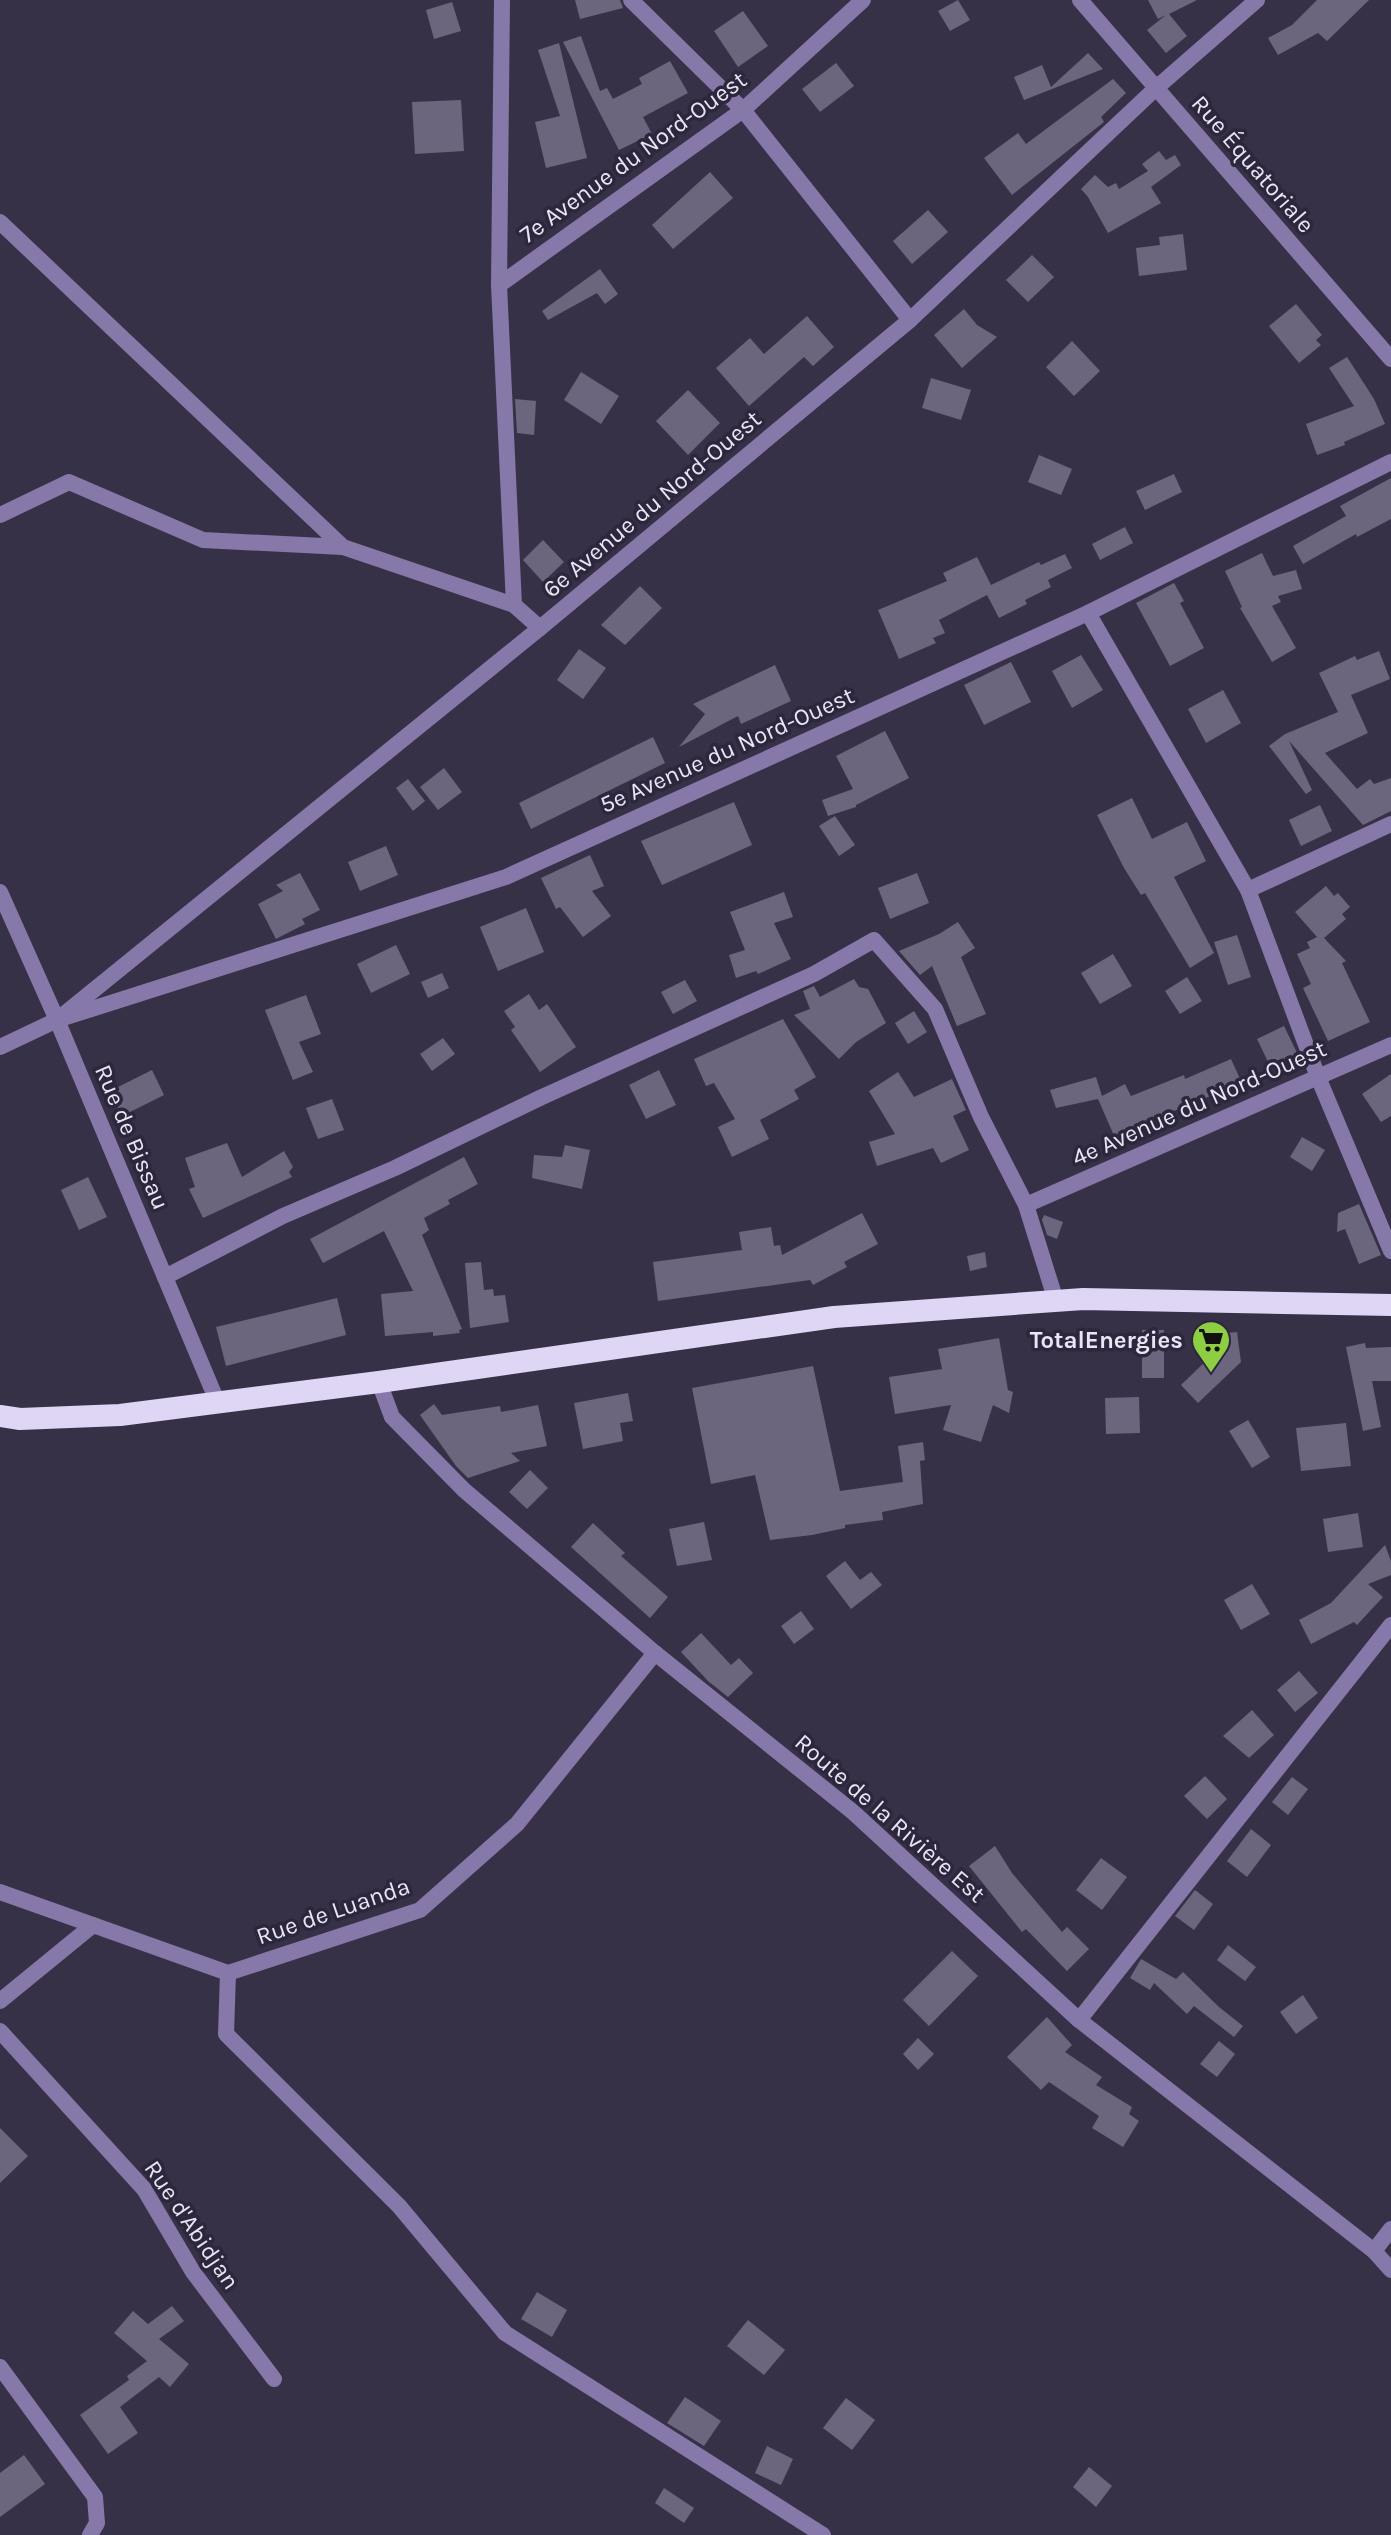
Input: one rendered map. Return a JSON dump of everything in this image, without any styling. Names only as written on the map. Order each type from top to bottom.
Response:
[{"type":"highway","points":[[0,1416],[20,1419],[120,1415],[379,1382],[834,1317],[1083,1299],[1391,1305]]},
{"type":"street","points":[[502,0],[499,285],[514,605]]},
{"type":"street","points":[[631,0],[743,110],[910,320]]},
{"type":"street","name":"7e Avenue du Nord-Ouest","points":[[499,285],[743,110],[863,0]]},
{"type":"street","name":"Rue Équatoriale","points":[[1080,0],[1391,359]]},
{"type":"street","name":"6e Avenue du Nord-Ouest","points":[[57,1020],[540,628],[910,320],[1155,89],[1257,0]]},
{"type":"street","points":[[0,222],[343,547]]},
{"type":"street","name":"5e Avenue du Nord-Ouest","points":[[57,1020],[506,877],[1088,613],[1391,462]]},
{"type":"street","points":[[0,515],[69,482],[203,540],[343,547],[514,605],[540,628]]},
{"type":"street","points":[[1088,613],[1248,890],[1318,1077],[1391,1251]]},
{"type":"street","points":[[1248,890],[1391,824]]},
{"type":"street","name":"Rue de Bissau","points":[[0,892],[217,1401]]},
{"type":"street","points":[[165,1277],[283,1216],[395,1168],[542,1097],[814,974],[874,940],[935,1009],[981,1117],[1026,1205],[1056,1301]]},
{"type":"street","points":[[0,1047],[57,1020]]},
{"type":"street","name":"4e Avenue du Nord-Ouest","points":[[1026,1205],[1391,1045]]},
{"type":"street","name":"Route de la Rivière Est","points":[[379,1382],[392,1417],[464,1490],[655,1653],[853,1812],[1079,2020],[1374,2251],[1391,2270]]},
{"type":"street","points":[[1079,2020],[1391,1625]]},
{"type":"street","name":"Rue de Luanda","points":[[228,1973],[420,1910],[517,1824],[655,1653]]},
{"type":"street","points":[[0,1892],[228,1973],[226,2034],[399,2206],[505,2333],[823,2535]]},
{"type":"street","points":[[0,2001],[93,1925]]},
{"type":"street","name":"Rue d'Abidjan","points":[[0,2031],[144,2189],[193,2272],[274,2379]]},
{"type":"street","points":[[1374,2251],[1391,2229]]},
{"type":"street","points":[[0,2367],[95,2497],[97,2523],[90,2535]]},
{"type":"building","points":[[575,0],[620,0],[623,8],[580,19]]},
{"type":"building","points":[[958,0],[970,20],[950,31],[938,11]]},
{"type":"building","points":[[1148,0],[1197,0],[1169,14],[1187,36],[1166,53],[1147,30],[1166,15],[1158,19]]},
{"type":"building","points":[[1317,0],[1369,0],[1327,41],[1318,33],[1278,55],[1268,38],[1292,25]]},
{"type":"building","points":[[452,2],[461,31],[434,39],[426,10]]},
{"type":"building","points":[[743,11],[768,46],[738,67],[714,31]]},
{"type":"building","points":[[581,36],[600,91],[607,88],[613,99],[642,84],[639,78],[670,61],[688,93],[643,117],[652,134],[619,150],[563,42]]},
{"type":"building","points":[[559,43],[587,158],[546,168],[535,122],[560,116],[538,50]]},
{"type":"building","points":[[1088,53],[1103,69],[1024,100],[1014,77],[1042,65],[1051,87]]},
{"type":"building","points":[[836,63],[854,86],[820,112],[802,89]]},
{"type":"building","points":[[1113,79],[1126,93],[1101,117],[1104,122],[1012,195],[984,158],[1018,133],[1026,144]]},
{"type":"building","points":[[461,100],[464,151],[415,154],[412,102]]},
{"type":"building","points":[[1159,151],[1166,160],[1175,155],[1181,165],[1151,187],[1161,203],[1108,233],[1081,189],[1095,175],[1108,187],[1116,183],[1119,189],[1148,171],[1142,164]]},
{"type":"building","points":[[710,172],[733,198],[673,249],[652,225]]},
{"type":"building","points":[[928,210],[948,232],[912,264],[893,241]]},
{"type":"building","points":[[1183,234],[1187,270],[1139,276],[1136,248],[1160,245],[1159,237]]},
{"type":"building","points":[[1032,255],[1054,277],[1028,302],[1006,280]]},
{"type":"building","points":[[600,269],[618,294],[605,304],[597,293],[548,320],[542,311]]},
{"type":"building","points":[[1296,304],[1322,335],[1316,340],[1321,345],[1299,363],[1269,326]]},
{"type":"building","points":[[964,309],[977,325],[997,337],[962,368],[934,335]]},
{"type":"building","points":[[807,316],[834,347],[813,366],[804,357],[749,406],[716,368],[750,338],[764,354]]},
{"type":"building","points":[[1072,341],[1100,371],[1074,396],[1046,367]]},
{"type":"building","points":[[1347,357],[1374,399],[1385,424],[1344,442],[1345,445],[1317,455],[1306,424],[1354,406],[1329,368]]},
{"type":"building","points":[[581,372],[619,396],[601,424],[564,400]]},
{"type":"building","points":[[931,378],[971,390],[961,420],[922,408]]},
{"type":"building","points":[[688,390],[720,423],[688,455],[656,421]]},
{"type":"building","points":[[515,399],[536,401],[534,435],[517,433]]},
{"type":"building","points":[[1039,455],[1072,469],[1061,495],[1028,482]]},
{"type":"building","points":[[1174,474],[1182,492],[1145,510],[1136,491]]},
{"type":"building","points":[[1391,478],[1391,519],[1357,537],[1356,534],[1303,564],[1293,546],[1346,516],[1340,506]]},
{"type":"building","points":[[1125,527],[1133,543],[1100,560],[1092,544]]},
{"type":"building","points":[[543,540],[564,562],[543,582],[523,560]]},
{"type":"building","points":[[1262,553],[1273,576],[1296,570],[1302,589],[1278,596],[1281,602],[1272,606],[1296,648],[1272,662],[1240,608],[1225,571]]},
{"type":"building","points":[[1065,554],[1072,568],[1048,580],[1051,587],[1025,600],[1027,604],[999,618],[987,595],[939,620],[945,633],[933,638],[936,643],[899,659],[878,610],[947,581],[943,573],[977,557],[991,585],[1039,562],[1041,565]]},
{"type":"building","points":[[1174,583],[1184,601],[1180,603],[1204,648],[1170,666],[1136,603]]},
{"type":"building","points":[[640,586],[662,608],[625,645],[601,625]]},
{"type":"building","points":[[579,649],[606,668],[583,699],[557,680]]},
{"type":"building","points":[[1379,651],[1390,679],[1351,695],[1368,733],[1325,753],[1357,789],[1370,779],[1374,784],[1391,778],[1391,811],[1363,825],[1289,741],[1312,790],[1306,794],[1269,746],[1285,734],[1338,712],[1319,673],[1355,656],[1357,660]]},
{"type":"building","points":[[1081,655],[1103,690],[1072,708],[1052,671]]},
{"type":"building","points":[[1011,662],[1031,702],[984,725],[964,685]]},
{"type":"building","points":[[775,665],[791,701],[741,724],[738,716],[679,747],[705,714],[693,704]]},
{"type":"building","points":[[1223,690],[1241,723],[1206,743],[1188,709]]},
{"type":"building","points":[[885,731],[909,778],[856,807],[828,816],[822,800],[853,789],[836,756]]},
{"type":"building","points":[[653,737],[665,763],[531,829],[519,803]]},
{"type":"building","points":[[444,768],[462,792],[438,810],[420,787]]},
{"type":"building","points":[[408,779],[425,801],[413,811],[396,788]]},
{"type":"building","points":[[1132,798],[1152,839],[1187,822],[1206,861],[1174,877],[1214,953],[1190,968],[1145,893],[1141,895],[1124,868],[1097,815]]},
{"type":"building","points":[[734,802],[752,845],[662,885],[641,841]]},
{"type":"building","points":[[1320,805],[1332,831],[1301,846],[1289,820]]},
{"type":"building","points":[[835,816],[855,845],[839,856],[819,826]]},
{"type":"building","points":[[386,846],[398,875],[360,891],[348,862]]},
{"type":"building","points":[[590,855],[604,886],[592,891],[611,916],[583,937],[560,907],[556,909],[541,878]]},
{"type":"building","points":[[300,873],[320,910],[302,919],[305,924],[276,939],[258,904],[283,891],[276,885]]},
{"type":"building","points":[[917,873],[929,903],[890,919],[878,888]]},
{"type":"building","points":[[1326,886],[1334,896],[1338,893],[1350,907],[1342,914],[1346,919],[1324,938],[1346,961],[1342,963],[1370,1022],[1328,1041],[1303,988],[1311,984],[1297,954],[1310,948],[1307,942],[1317,937],[1295,912]]},
{"type":"building","points":[[784,892],[793,917],[774,923],[791,959],[758,974],[756,971],[736,978],[729,955],[745,950],[730,912]]},
{"type":"building","points":[[526,908],[544,952],[498,971],[480,927]]},
{"type":"building","points":[[958,922],[975,948],[961,957],[986,1014],[957,1026],[932,966],[920,975],[899,951]]},
{"type":"building","points":[[1237,935],[1251,977],[1228,985],[1214,942]]},
{"type":"building","points":[[396,945],[410,974],[371,993],[357,964]]},
{"type":"building","points":[[1113,954],[1132,986],[1100,1004],[1081,973]]},
{"type":"building","points":[[442,973],[449,988],[428,998],[421,982]]},
{"type":"building","points":[[1187,977],[1202,1001],[1180,1014],[1165,991]]},
{"type":"building","points":[[854,979],[859,987],[868,989],[886,1023],[856,1042],[839,1059],[794,1015],[810,1009],[803,991],[814,986],[820,997]]},
{"type":"building","points":[[685,980],[697,1001],[673,1014],[661,992]]},
{"type":"building","points":[[529,994],[539,1010],[547,1004],[576,1047],[540,1072],[511,1030],[515,1027],[504,1011]]},
{"type":"building","points":[[306,995],[321,1034],[299,1042],[313,1072],[293,1080],[265,1010]]},
{"type":"building","points":[[914,1011],[927,1032],[908,1044],[895,1023]]},
{"type":"building","points":[[783,1019],[816,1077],[794,1090],[799,1099],[760,1120],[769,1139],[732,1157],[718,1127],[735,1119],[714,1083],[706,1086],[694,1059]]},
{"type":"building","points":[[1284,1026],[1298,1055],[1271,1068],[1257,1039]]},
{"type":"building","points":[[443,1038],[455,1054],[432,1071],[420,1054]]},
{"type":"building","points":[[1231,1059],[1242,1083],[1164,1115],[1167,1124],[1148,1131],[1145,1125],[1115,1138],[1098,1099],[1056,1108],[1050,1090],[1096,1077],[1102,1096],[1125,1084],[1131,1096],[1184,1075],[1185,1079]]},
{"type":"building","points":[[152,1070],[164,1095],[122,1116],[110,1091]]},
{"type":"building","points":[[659,1070],[676,1105],[646,1119],[629,1085]]},
{"type":"building","points":[[898,1072],[914,1097],[952,1079],[966,1110],[953,1116],[969,1150],[941,1163],[933,1148],[877,1166],[869,1142],[895,1134],[869,1091]]},
{"type":"building","points":[[1391,1074],[1391,1116],[1381,1122],[1362,1094]]},
{"type":"building","points":[[332,1099],[344,1130],[318,1139],[306,1108]]},
{"type":"building","points":[[1302,1137],[1325,1150],[1312,1171],[1290,1157]]},
{"type":"building","points":[[227,1143],[242,1177],[284,1151],[293,1167],[289,1172],[292,1177],[203,1218],[189,1189],[195,1187],[185,1158]]},
{"type":"building","points":[[565,1145],[590,1150],[582,1189],[532,1178],[534,1155],[562,1157]]},
{"type":"building","points":[[464,1157],[478,1184],[448,1200],[450,1204],[424,1218],[429,1230],[422,1235],[462,1329],[460,1333],[433,1336],[433,1332],[385,1336],[381,1294],[413,1291],[384,1231],[323,1263],[310,1239]]},
{"type":"building","points":[[88,1177],[107,1217],[79,1230],[61,1190]]},
{"type":"building","points":[[1359,1204],[1381,1255],[1359,1264],[1345,1229],[1337,1232],[1338,1213]]},
{"type":"building","points":[[862,1213],[878,1244],[844,1262],[847,1267],[813,1285],[810,1280],[658,1301],[653,1262],[742,1250],[739,1232],[771,1227],[774,1246],[780,1245],[782,1255]]},
{"type":"building","points":[[1044,1215],[1063,1222],[1057,1239],[1047,1235],[1042,1220]]},
{"type":"building","points":[[985,1252],[987,1267],[970,1271],[967,1256]]},
{"type":"building","points":[[481,1262],[484,1290],[493,1289],[494,1296],[505,1295],[509,1322],[470,1328],[465,1263]]},
{"type":"building","points":[[337,1298],[346,1335],[226,1366],[216,1327]]},
{"type":"building","points":[[1142,1330],[1164,1330],[1164,1378],[1142,1378]]},
{"type":"building","name":"TotalEnergies","points":[[1237,1332],[1241,1362],[1198,1403],[1181,1385],[1211,1356],[1208,1335]]},
{"type":"building","points":[[999,1338],[1008,1390],[1013,1392],[1009,1413],[993,1405],[981,1442],[943,1430],[951,1405],[895,1414],[889,1377],[942,1369],[938,1349]]},
{"type":"building","points":[[1365,1343],[1366,1348],[1391,1347],[1391,1381],[1372,1381],[1381,1427],[1363,1431],[1346,1347]]},
{"type":"building","points":[[813,1366],[840,1491],[903,1482],[898,1446],[923,1442],[925,1460],[920,1461],[923,1504],[882,1512],[883,1520],[770,1540],[755,1475],[711,1484],[692,1388]]},
{"type":"building","points":[[628,1393],[633,1421],[620,1423],[623,1441],[583,1449],[574,1403]]},
{"type":"building","points":[[1139,1397],[1140,1433],[1106,1434],[1105,1398]]},
{"type":"building","points":[[434,1404],[442,1415],[500,1406],[501,1412],[538,1405],[547,1446],[511,1453],[520,1461],[468,1478],[420,1415]]},
{"type":"building","points":[[1248,1420],[1270,1457],[1252,1468],[1229,1431]]},
{"type":"building","points":[[1346,1423],[1351,1466],[1301,1471],[1296,1428]]},
{"type":"building","points":[[530,1470],[548,1488],[527,1509],[509,1492]]},
{"type":"building","points":[[1358,1513],[1363,1547],[1328,1552],[1323,1519]]},
{"type":"building","points":[[704,1522],[712,1560],[677,1566],[669,1529]]},
{"type":"building","points":[[593,1523],[625,1553],[621,1556],[668,1597],[650,1618],[571,1547]]},
{"type":"building","points":[[1385,1545],[1391,1561],[1391,1575],[1368,1584],[1383,1597],[1357,1625],[1354,1622],[1311,1644],[1299,1620],[1331,1603]]},
{"type":"building","points":[[845,1561],[860,1580],[871,1572],[882,1585],[851,1609],[826,1576]]},
{"type":"building","points":[[1252,1584],[1270,1614],[1241,1630],[1224,1600]]},
{"type":"building","points":[[801,1611],[814,1629],[794,1644],[781,1626]]},
{"type":"building","points":[[701,1633],[731,1665],[739,1658],[753,1673],[728,1697],[681,1652]]},
{"type":"building","points":[[1299,1671],[1318,1693],[1295,1712],[1277,1690]]},
{"type":"building","points":[[1252,1710],[1274,1735],[1249,1758],[1223,1736]]},
{"type":"building","points":[[1205,1776],[1227,1799],[1207,1819],[1184,1796]]},
{"type":"building","points":[[1292,1777],[1308,1789],[1288,1815],[1272,1802]]},
{"type":"building","points":[[1251,1829],[1271,1845],[1247,1877],[1227,1861]]},
{"type":"building","points":[[995,1846],[1012,1873],[1062,1932],[1067,1927],[1089,1949],[1067,1971],[1026,1929],[1022,1932],[969,1866]]},
{"type":"building","points":[[1101,1858],[1127,1877],[1102,1910],[1076,1890]]},
{"type":"building","points":[[1195,1890],[1213,1904],[1194,1930],[1175,1916]]},
{"type":"building","points":[[1228,1945],[1256,1967],[1245,1981],[1217,1960]]},
{"type":"building","points":[[952,1951],[978,1976],[929,2026],[903,2000]]},
{"type":"building","points":[[1141,1959],[1176,1979],[1183,1972],[1243,2026],[1234,2037],[1194,2006],[1187,2014],[1154,1983],[1150,1990],[1130,1978]]},
{"type":"building","points":[[1303,1995],[1318,2018],[1296,2034],[1280,2012]]},
{"type":"building","points":[[1047,2017],[1072,2045],[1065,2052],[1102,2077],[1096,2085],[1132,2107],[1129,2114],[1139,2121],[1123,2147],[1092,2128],[1099,2116],[1049,2082],[1041,2090],[1007,2057]]},
{"type":"building","points":[[918,2038],[934,2054],[918,2070],[903,2054]]},
{"type":"building","points":[[1219,2041],[1235,2054],[1217,2077],[1200,2064]]},
{"type":"building","points":[[0,2128],[28,2156],[0,2183]]},
{"type":"building","points":[[537,2292],[567,2310],[552,2337],[521,2319]]},
{"type":"building","points":[[172,2306],[184,2321],[159,2339],[189,2364],[170,2387],[159,2377],[120,2407],[138,2433],[108,2454],[80,2415],[129,2380],[127,2376],[147,2361],[114,2333],[133,2311],[148,2324]]},
{"type":"building","points":[[748,2320],[785,2350],[764,2375],[727,2346]]},
{"type":"building","points":[[685,2397],[721,2421],[704,2446],[667,2423]]},
{"type":"building","points":[[846,2398],[875,2420],[852,2450],[823,2428]]},
{"type":"building","points":[[767,2446],[793,2459],[781,2485],[755,2473]]},
{"type":"building","points":[[24,2455],[45,2484],[0,2517],[0,2473]]},
{"type":"building","points":[[1089,2467],[1112,2486],[1096,2507],[1073,2487]]},
{"type":"building","points":[[664,2488],[694,2508],[684,2523],[655,2503]]},
{"type":"place","name":"TotalEnergies","points":[[1211,1374]]}]
